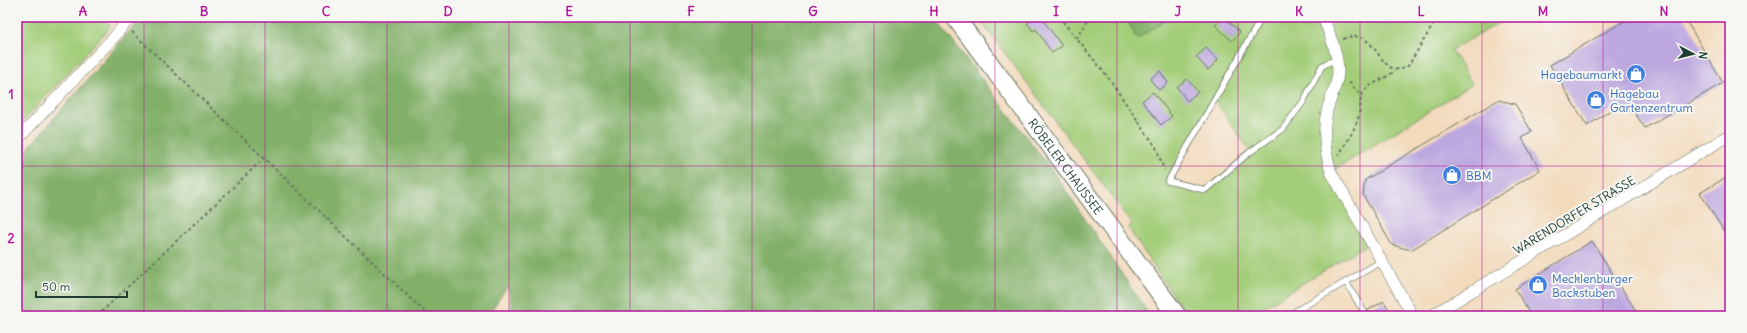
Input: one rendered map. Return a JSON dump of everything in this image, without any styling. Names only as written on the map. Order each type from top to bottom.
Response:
[{"type":"main road","name":"RÖBELER CHAUSSEE","points":[[955,17],[1178,316]]},
{"type":"street","points":[[1323,17],[1334,45],[1338,62],[1338,74],[1335,90],[1327,111],[1325,130],[1326,154],[1329,166],[1413,316]]},
{"type":"street","points":[[17,140],[115,36],[127,21]]},
{"type":"street","name":"WARENDORFER STRASSE","points":[[1430,316],[1730,135]]},
{"type":"lane","points":[[1262,17],[1168,181],[1205,190],[1250,152],[1283,129],[1303,102],[1322,66],[1329,62],[1338,62]]},
{"type":"lane","points":[[1288,316],[1382,261]]},
{"type":"lane","points":[[1346,282],[1364,312]]},
{"type":"path","points":[[1059,17],[1107,76],[1156,147],[1168,181]]},
{"type":"path","points":[[1077,39],[1090,17]]},
{"type":"path","points":[[1334,45],[1348,37],[1357,36],[1366,40],[1374,47],[1389,68],[1401,70],[1408,66],[1438,17]]},
{"type":"path","points":[[127,21],[264,158],[429,316]]},
{"type":"path","points":[[1329,166],[1338,157],[1350,136],[1360,110],[1361,96],[1364,91],[1381,78],[1391,74],[1395,70]]},
{"type":"path","points":[[1338,74],[1361,96]]},
{"type":"path","points":[[96,316],[264,158]]},
{"type":"green space","points":[[17,17],[99,17],[111,26],[17,128]]},
{"type":"green space","points":[[142,17],[934,17],[1052,170],[1150,316],[513,316],[508,286],[487,316],[17,316],[17,161]]},
{"type":"green space","points":[[978,17],[1126,17],[1137,39],[1170,17],[1510,17],[1451,50],[1472,84],[1331,172],[1371,242],[1249,316],[1187,316],[1128,228],[1132,224]],"holes":[[[1214,99],[1250,151],[1205,190],[1168,181]]]},
{"type":"green space","points":[[1126,17],[1170,17],[1137,39]]},
{"type":"building","points":[[1035,17],[1041,17],[1062,46],[1052,53],[1036,29],[1033,31],[1027,23]]},
{"type":"building","points":[[1224,17],[1240,32],[1232,41],[1215,25]]},
{"type":"building","name":"Hagebaumarkt","points":[[1631,17],[1684,17],[1723,83],[1645,128],[1634,112],[1614,108],[1587,126],[1550,65]]},
{"type":"building","points":[[1206,48],[1218,60],[1208,70],[1196,57]]},
{"type":"building","points":[[1160,71],[1168,83],[1159,90],[1150,79]]},
{"type":"building","points":[[1187,79],[1198,92],[1187,101],[1177,87]]},
{"type":"building","points":[[1153,92],[1172,116],[1161,125],[1142,101]]},
{"type":"building","name":"BBM","points":[[1498,100],[1515,104],[1532,132],[1522,138],[1540,170],[1411,250],[1392,245],[1363,195],[1365,180]]},
{"type":"building","points":[[1730,175],[1730,241],[1700,193]]},
{"type":"building","points":[[1592,241],[1639,316],[1531,316],[1515,289]]},
{"type":"building","points":[[1384,301],[1392,316],[1365,316],[1368,314],[1368,310]]},
{"type":"place","name":"Hagebaumarkt","points":[[1636,74]]},
{"type":"place","name":"Hagebau Gartenzentrum","points":[[1596,100]]},
{"type":"place","name":"BBM","points":[[1452,175]]},
{"type":"place","name":"Mecklenburger Backstuben","points":[[1538,285]]}]
